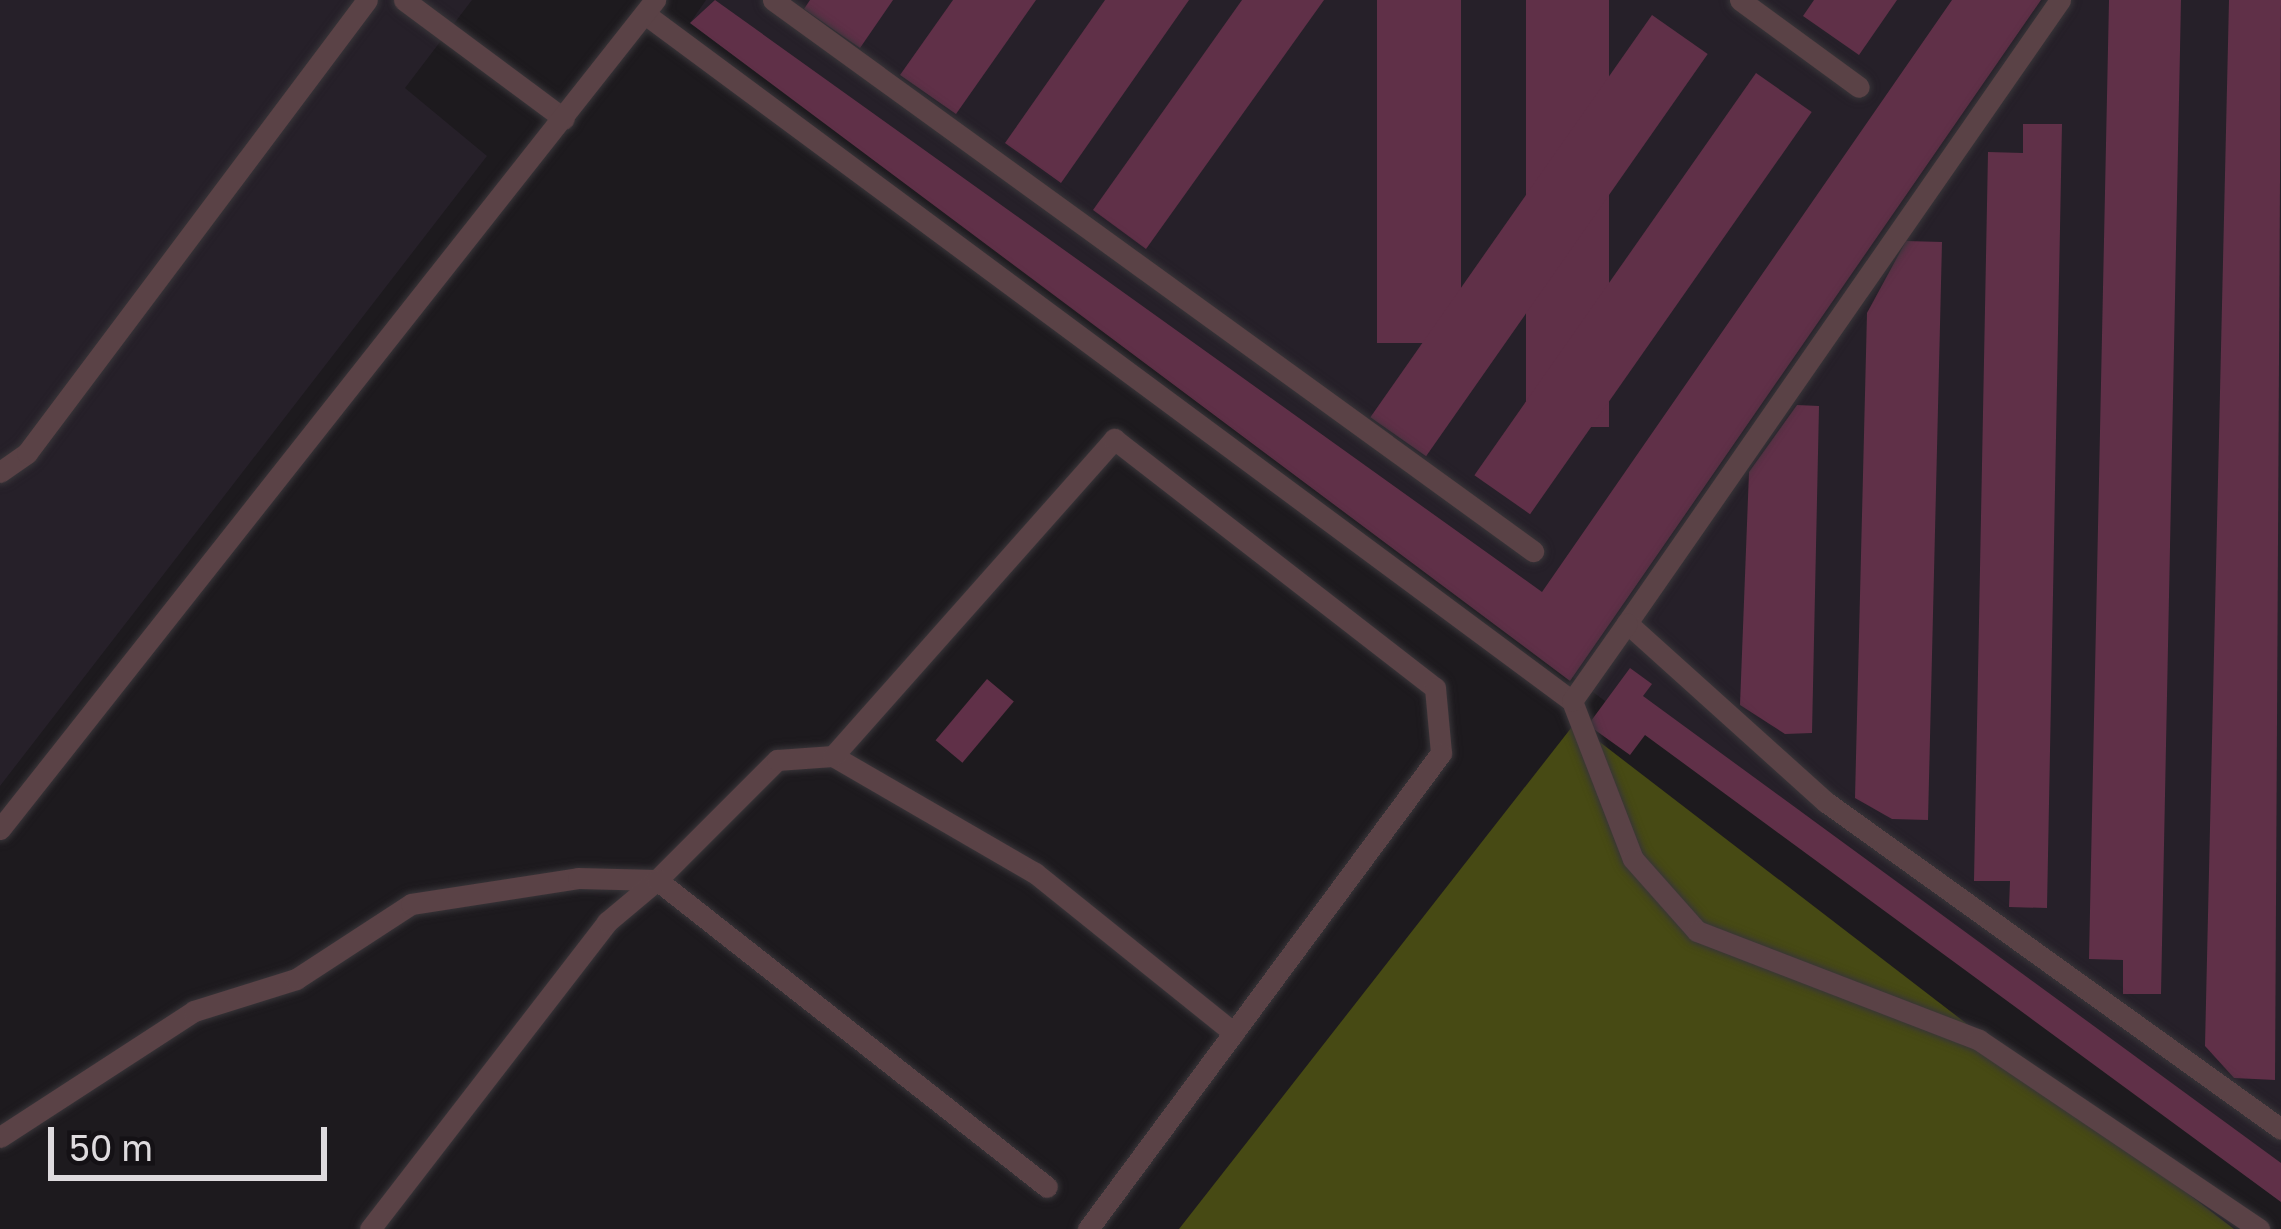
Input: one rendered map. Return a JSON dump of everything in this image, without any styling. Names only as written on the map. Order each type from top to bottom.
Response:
[{"type":"lane","points":[[0,472],[27,453],[367,0]]},
{"type":"lane","points":[[404,0],[564,119]]},
{"type":"lane","points":[[773,0],[1533,551]]},
{"type":"lane","points":[[1740,0],[1858,87]]},
{"type":"lane","points":[[1572,701],[2060,0]]},
{"type":"lane","points":[[0,830],[650,7],[1572,701],[1633,859],[1696,931],[1978,1040],[2259,1229]]},
{"type":"lane","points":[[833,756],[1114,439],[1435,688],[1441,753],[1088,1229]]},
{"type":"lane","points":[[1627,623],[1826,802],[2065,966],[2281,1129]]},
{"type":"lane","points":[[370,1229],[607,922],[657,880],[777,760],[833,756],[1035,873],[1234,1033]]},
{"type":"lane","points":[[0,1137],[194,1011],[296,980],[411,904],[578,878],[657,880],[1047,1187]]},
{"type":"shaded area","points":[[0,0],[472,0],[405,88],[487,156],[0,786]]},
{"type":"shaded area","points":[[706,0],[2281,0],[2281,1202],[690,23]]},
{"type":"green space","points":[[1575,723],[2234,1229],[1179,1229]]},
{"type":"building","points":[[715,0],[1542,592],[1952,0],[2041,0],[1570,681],[690,23]]},
{"type":"building","points":[[810,0],[893,0],[860,48],[804,9]]},
{"type":"building","points":[[953,0],[1036,0],[956,114],[900,75]]},
{"type":"building","points":[[1105,0],[1189,0],[1061,183],[1005,143]]},
{"type":"building","points":[[1242,0],[1324,0],[1146,249],[1093,210]]},
{"type":"building","points":[[1377,0],[1461,0],[1461,343],[1377,343]]},
{"type":"building","points":[[1526,0],[1609,0],[1609,427],[1526,427]]},
{"type":"building","points":[[1814,0],[1897,0],[1859,55],[1803,16]]},
{"type":"building","points":[[2109,0],[2181,0],[2161,994],[2123,994],[2123,960],[2089,959]]},
{"type":"building","points":[[2229,0],[2281,0],[2275,1080],[2234,1078],[2205,1046]]},
{"type":"building","points":[[1652,15],[1708,54],[1426,456],[1370,417]]},
{"type":"building","points":[[1756,73],[1812,112],[1530,514],[1474,475]]},
{"type":"building","points":[[2023,124],[2062,124],[2047,908],[2009,907],[2010,881],[1974,881],[1988,152],[2023,153]]},
{"type":"building","points":[[1906,241],[1942,242],[1928,820],[1892,819],[1855,798],[1867,313]]},
{"type":"building","points":[[1797,405],[1819,406],[1812,733],[1785,734],[1740,705],[1749,472]]},
{"type":"building","points":[[1630,668],[1652,684],[1643,696],[2281,1163],[2281,1202],[1645,735],[1630,755],[1588,725]]},
{"type":"building","points":[[987,679],[1014,701],[962,763],[936,740]]}]
